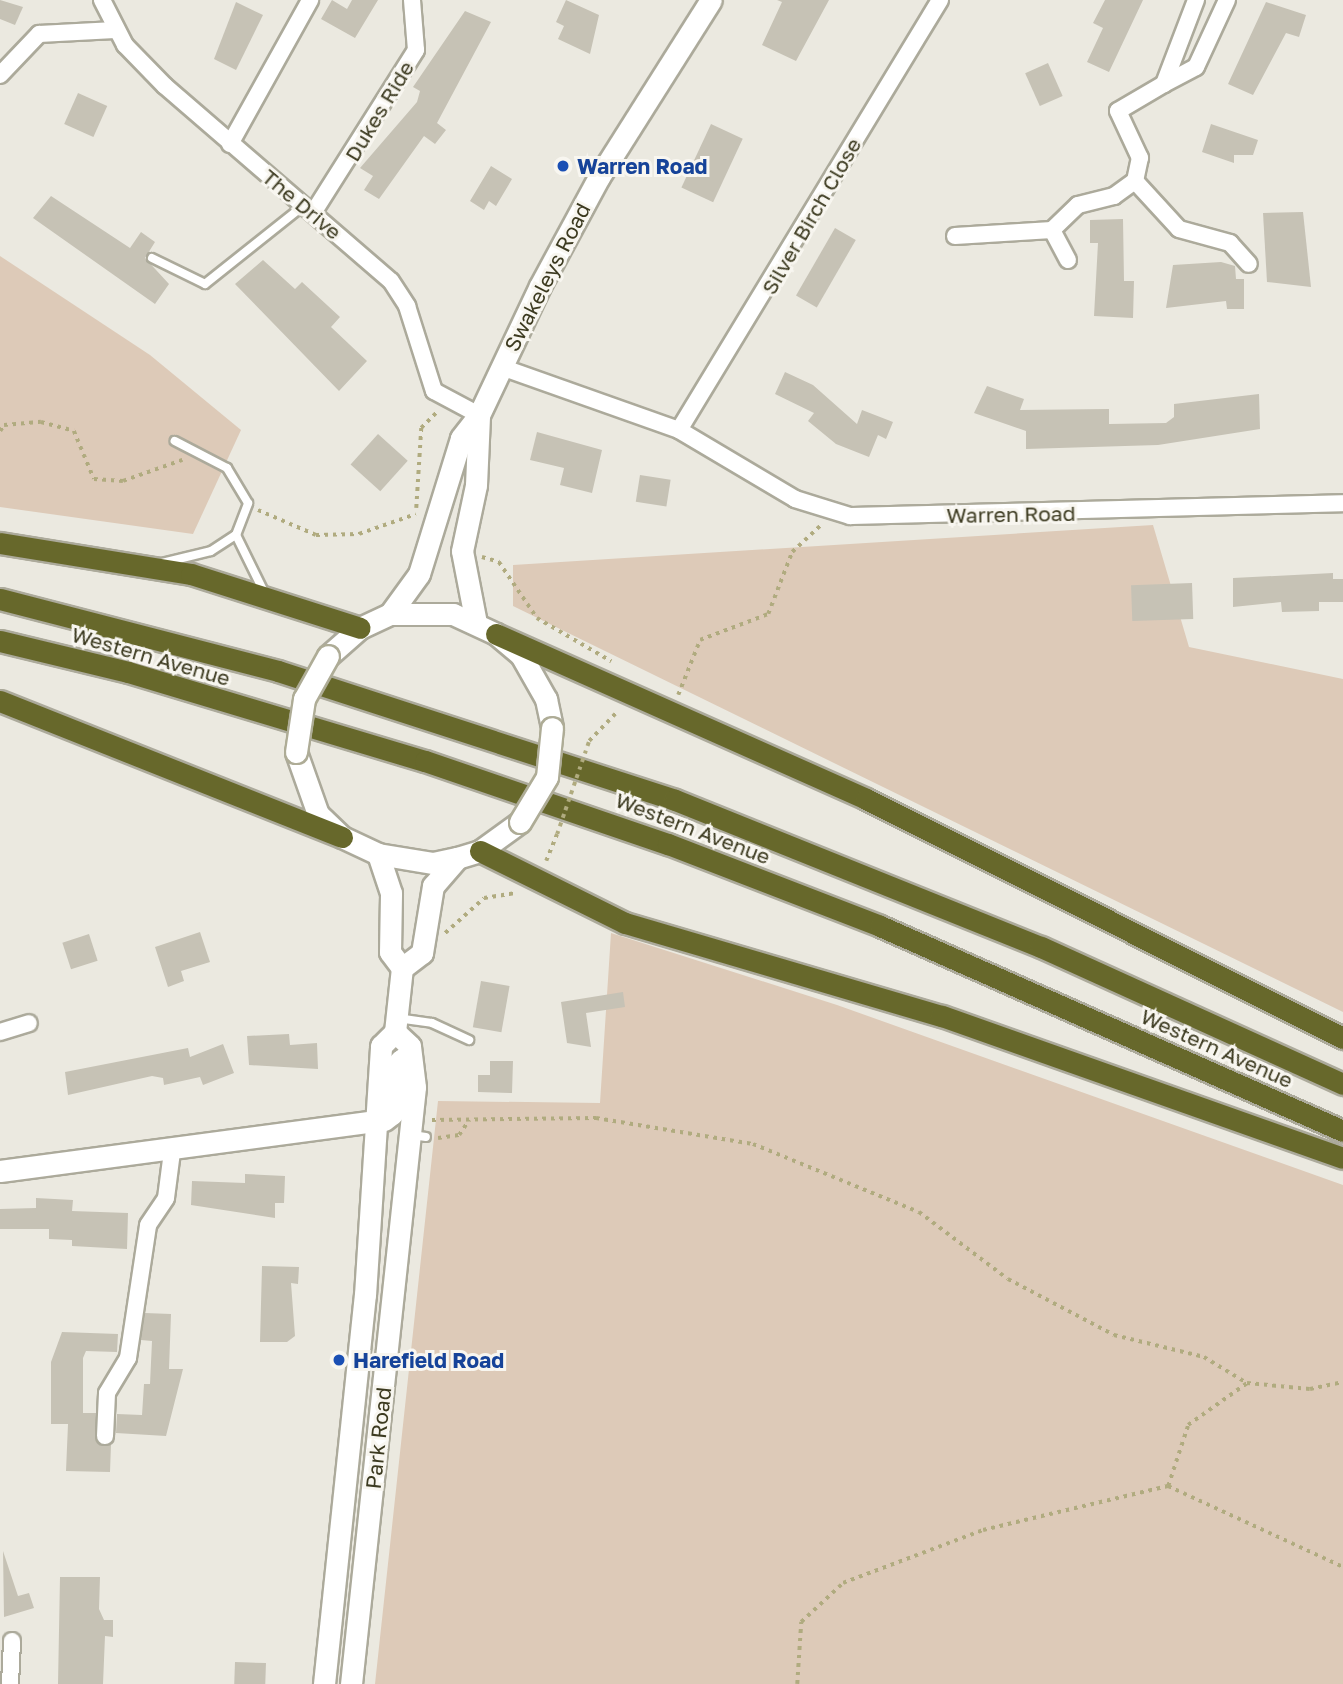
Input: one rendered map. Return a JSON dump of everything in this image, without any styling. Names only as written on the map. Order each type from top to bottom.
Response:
[{"type":"highway","points":[[0,543],[152,565],[360,628]]},
{"type":"highway","name":"Western Avenue","points":[[0,599],[291,675],[675,800],[1041,947],[1343,1084]]},
{"type":"highway","points":[[496,634],[672,710],[1091,909],[1343,1038]]},
{"type":"highway","name":"Western Avenue","points":[[0,641],[128,672],[425,761],[668,844],[880,926],[1343,1132]]},
{"type":"highway","points":[[0,701],[342,837]]},
{"type":"highway","points":[[480,851],[625,923],[943,1016],[1343,1158]]},
{"type":"main road","name":"Swakeleys Road","points":[[390,614],[419,574],[447,473],[593,188],[710,0]]},
{"type":"main road","name":"Swakeleys Road","points":[[476,623],[462,551],[477,485],[479,415]]},
{"type":"main road","points":[[432,611],[476,623],[496,634],[534,673],[552,728],[547,777],[520,822],[480,851],[433,863],[378,854],[342,837],[307,796],[296,752],[304,699],[328,656],[360,628],[390,614],[432,611]]},
{"type":"main road","name":"Park Road","points":[[324,1684],[377,1122],[381,1046],[396,1025],[402,968],[390,952],[391,893],[378,854]]},
{"type":"main road","points":[[402,968],[422,953],[433,886],[457,858]]},
{"type":"main road","name":"Park Road","points":[[351,1684],[419,1136],[410,1046],[396,1025]]},
{"type":"main road","points":[[0,1171],[172,1152],[377,1122],[392,1114],[400,1061],[410,1054]]},
{"type":"street","name":"The Drive","points":[[102,0],[115,30],[230,144],[308,209],[401,294],[429,382],[447,402]]},
{"type":"street","points":[[230,144],[310,0]]},
{"type":"street","name":"Dukes Ride","points":[[308,209],[416,50],[412,0]]},
{"type":"street","name":"Silver Birch Close","points":[[679,430],[940,0]]},
{"type":"street","points":[[1164,84],[1196,0]]},
{"type":"street","points":[[955,236],[1052,230],[1078,205],[1114,196],[1135,181],[1140,158],[1118,111],[1196,67],[1227,0]]},
{"type":"street","points":[[0,75],[39,34],[115,30]]},
{"type":"street","points":[[1135,181],[1172,224],[1230,243],[1249,264]]},
{"type":"street","points":[[1052,230],[1068,260]]},
{"type":"street","name":"Warren Road","points":[[501,367],[679,430],[829,512],[995,515],[1343,503]]},
{"type":"street","points":[[447,402],[479,415]]},
{"type":"street","points":[[0,1032],[29,1023]]},
{"type":"street","points":[[105,1436],[107,1393],[128,1357],[148,1224],[166,1198],[172,1152]]},
{"type":"street","points":[[10,1684],[12,1641]]},
{"type":"lane","points":[[152,258],[205,284],[308,209]]},
{"type":"lane","points":[[152,565],[211,551],[236,535],[248,503],[237,479],[201,454],[175,441]]},
{"type":"lane","points":[[236,535],[266,598]]},
{"type":"lane","points":[[396,1025],[432,1023],[469,1040]]},
{"type":"path","points":[[414,526],[421,428],[447,402]]},
{"type":"path","points":[[0,431],[4,425],[41,422],[74,431],[94,479],[123,481],[201,454]]},
{"type":"path","points":[[248,503],[276,522],[316,534],[359,534],[416,514]]},
{"type":"path","points":[[672,710],[700,640],[768,614],[792,552],[816,536],[829,512]]},
{"type":"path","points":[[499,562],[537,618],[623,668]]},
{"type":"path","points":[[545,865],[589,741],[623,700]]},
{"type":"path","points":[[451,929],[484,898],[529,887]]},
{"type":"path","points":[[427,1119],[596,1118],[753,1144],[919,1212],[1007,1279],[1114,1335],[1204,1357],[1247,1383],[1310,1389],[1343,1382]]},
{"type":"path","points":[[419,1136],[460,1135],[469,1120]]},
{"type":"path","points":[[1168,1486],[1188,1425],[1247,1383]]},
{"type":"path","points":[[797,1684],[801,1622],[843,1583],[983,1530],[1168,1486],[1343,1566]]},
{"type":"shaded area","points":[[0,256],[150,355],[241,430],[193,534],[0,507]]},
{"type":"shaded area","points":[[1153,525],[1189,647],[1343,679],[1343,1012],[513,606],[513,565]]},
{"type":"shaded area","points":[[611,933],[837,1005],[1343,1185],[1343,1684],[375,1684],[438,1101],[600,1103]]},
{"type":"building","points":[[0,0],[23,7],[15,25],[0,19]]},
{"type":"building","points":[[332,0],[347,9],[352,0],[378,0],[355,38],[321,19]]},
{"type":"building","points":[[566,0],[599,15],[590,54],[558,39],[564,26],[556,22]]},
{"type":"building","points":[[777,0],[829,0],[796,61],[762,45],[782,2]]},
{"type":"building","points":[[1105,0],[1143,0],[1109,72],[1087,62],[1103,28],[1093,23]]},
{"type":"building","points":[[236,2],[263,15],[236,70],[214,59]]},
{"type":"building","points":[[1266,2],[1306,15],[1299,37],[1286,33],[1253,95],[1228,84]]},
{"type":"building","points":[[465,11],[491,22],[437,123],[446,130],[435,144],[424,136],[379,199],[364,190],[373,176],[360,168],[417,102],[420,91],[413,87]]},
{"type":"building","points":[[1048,63],[1063,96],[1040,106],[1025,73]]},
{"type":"building","points":[[78,93],[107,106],[93,137],[64,124]]},
{"type":"building","points":[[711,124],[743,139],[713,202],[681,187]]},
{"type":"building","points":[[1211,124],[1258,140],[1253,155],[1234,155],[1234,163],[1202,152]]},
{"type":"building","points":[[491,166],[512,179],[496,206],[489,201],[484,210],[470,201]]},
{"type":"building","points":[[51,196],[130,248],[141,232],[155,242],[145,258],[169,284],[155,304],[33,218]]},
{"type":"building","points":[[1303,212],[1311,287],[1267,282],[1263,213]]},
{"type":"building","points":[[1123,219],[1124,281],[1134,281],[1133,318],[1094,316],[1098,243],[1090,243],[1090,220]]},
{"type":"building","points":[[835,228],[856,240],[817,308],[796,296]]},
{"type":"building","points":[[263,260],[295,289],[302,282],[340,317],[331,327],[367,361],[339,391],[235,284]]},
{"type":"building","points":[[1221,262],[1235,266],[1236,279],[1244,279],[1244,309],[1227,309],[1226,301],[1166,308],[1173,265]]},
{"type":"building","points":[[785,372],[813,385],[857,424],[862,410],[893,422],[886,439],[878,435],[869,457],[836,444],[808,421],[814,413],[775,394]]},
{"type":"building","points":[[987,386],[1024,399],[1020,410],[1109,409],[1109,424],[1166,423],[1174,417],[1174,404],[1259,394],[1260,429],[1158,445],[1026,449],[1026,431],[974,413]]},
{"type":"building","points":[[537,432],[602,450],[592,493],[560,485],[564,468],[530,460]]},
{"type":"building","points":[[378,434],[408,461],[380,491],[351,464]]},
{"type":"building","points":[[640,475],[671,480],[666,507],[636,502]]},
{"type":"building","points":[[1333,573],[1333,579],[1343,579],[1343,602],[1319,602],[1319,611],[1282,612],[1281,602],[1233,607],[1233,578]]},
{"type":"building","points":[[1192,583],[1193,619],[1132,621],[1131,585]]},
{"type":"building","points":[[200,932],[210,962],[181,971],[184,981],[168,987],[155,947]]},
{"type":"building","points":[[89,934],[98,961],[71,969],[62,943]]},
{"type":"building","points":[[481,981],[510,986],[501,1032],[473,1027]]},
{"type":"building","points":[[623,992],[625,1007],[586,1013],[591,1047],[567,1043],[561,1002]]},
{"type":"building","points":[[289,1034],[290,1045],[317,1043],[318,1069],[249,1065],[247,1036]]},
{"type":"building","points":[[223,1044],[234,1073],[203,1085],[200,1077],[164,1085],[163,1078],[152,1076],[68,1095],[65,1072],[188,1048],[190,1057]]},
{"type":"building","points":[[490,1061],[513,1061],[512,1093],[478,1092],[478,1075],[490,1075]]},
{"type":"building","points":[[245,1174],[285,1176],[284,1203],[275,1203],[275,1218],[191,1205],[192,1181],[245,1183]]},
{"type":"building","points":[[36,1198],[73,1200],[72,1211],[128,1213],[127,1249],[72,1246],[72,1240],[49,1239],[49,1229],[0,1229],[0,1209],[36,1208]]},
{"type":"building","points":[[262,1266],[299,1267],[298,1284],[291,1283],[295,1336],[287,1342],[260,1342]]},
{"type":"building","points":[[145,1313],[171,1314],[169,1369],[183,1369],[166,1436],[116,1433],[117,1414],[142,1415],[144,1384],[150,1384],[152,1341],[141,1340]]},
{"type":"building","points":[[62,1332],[118,1334],[117,1352],[86,1351],[83,1358],[83,1413],[96,1413],[96,1441],[111,1444],[110,1472],[66,1471],[68,1424],[51,1424],[51,1362]]},
{"type":"building","points":[[3,1551],[18,1596],[29,1593],[34,1608],[4,1617]]},
{"type":"building","points":[[60,1577],[100,1577],[99,1609],[104,1620],[113,1620],[113,1637],[105,1636],[103,1684],[58,1684]]},
{"type":"building","points":[[235,1662],[266,1663],[265,1684],[234,1684]]},
{"type":"place","name":"Warren Road","points":[[563,166]]},
{"type":"place","name":"Harefield Road","points":[[339,1360]]}]
